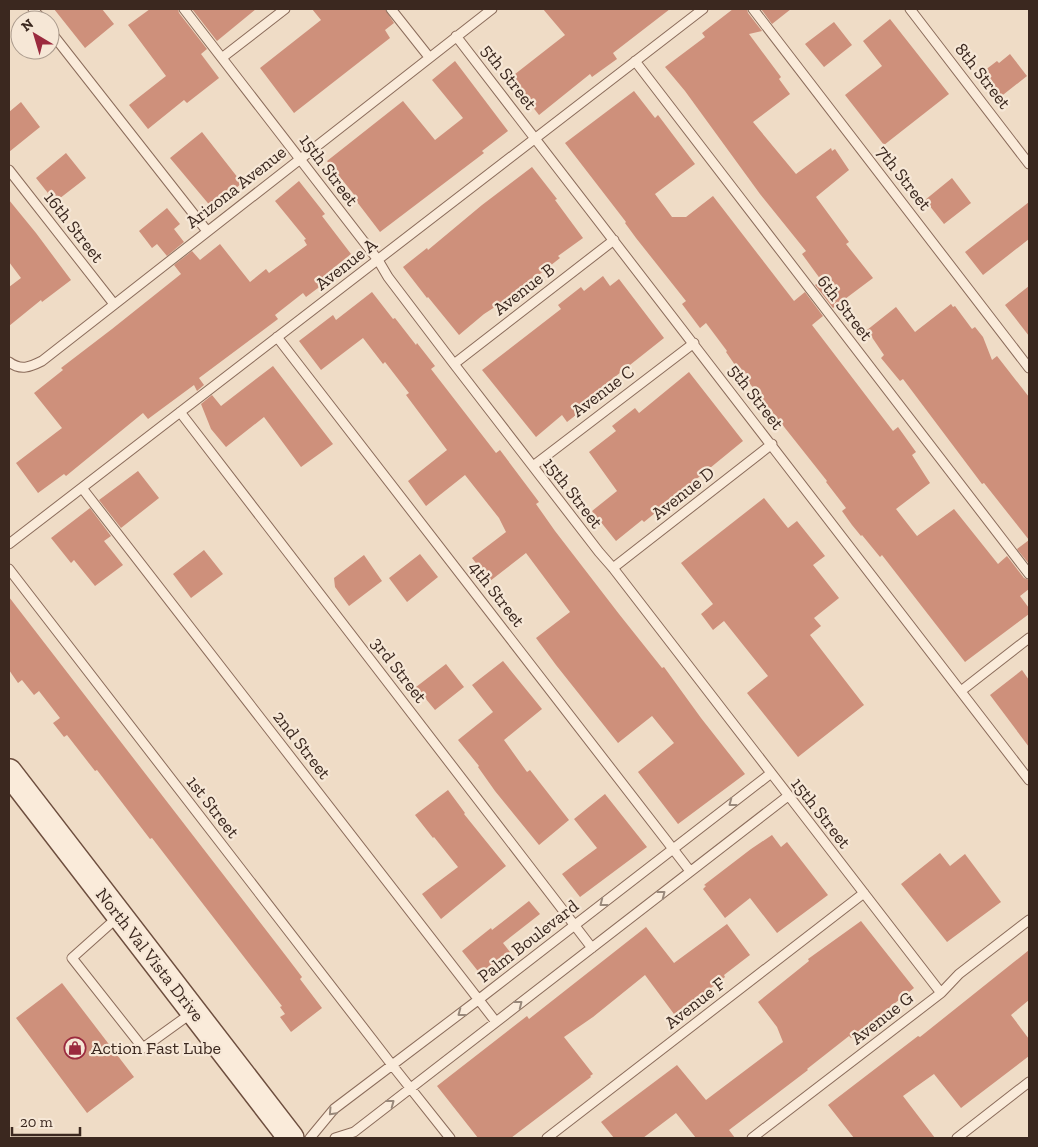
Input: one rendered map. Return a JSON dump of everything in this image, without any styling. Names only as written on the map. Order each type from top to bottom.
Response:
[{"type":"main road","name":"North Val Vista Drive","points":[[9,772],[291,1138]]},
{"type":"lane","name":"15th Street","points":[[184,9],[223,57],[378,260],[454,364],[941,993]]},
{"type":"lane","points":[[223,57],[285,9]]},
{"type":"lane","points":[[391,9],[429,57]]},
{"type":"lane","name":"Arizona Avenue","points":[[9,362],[22,368],[29,367],[42,360],[492,9]]},
{"type":"lane","name":"Avenue A","points":[[9,544],[703,9]]},
{"type":"lane","name":"7th Street","points":[[752,9],[1029,368]]},
{"type":"lane","name":"8th Street","points":[[910,9],[1029,164]]},
{"type":"lane","name":"5th Street","points":[[456,36],[1029,780]]},
{"type":"lane","points":[[60,44],[207,231]]},
{"type":"lane","name":"6th Street","points":[[635,61],[1029,574]]},
{"type":"lane","name":"16th Street","points":[[9,170],[114,304]]},
{"type":"lane","name":"Avenue B","points":[[454,364],[614,240]]},
{"type":"lane","name":"4th Street","points":[[277,337],[690,871]]},
{"type":"lane","name":"Avenue C","points":[[533,466],[694,343]]},
{"type":"lane","name":"3rd Street","points":[[180,412],[592,948]]},
{"type":"lane","name":"Avenue D","points":[[613,568],[772,444]]},
{"type":"lane","name":"2nd Street","points":[[82,488],[496,1022]]},
{"type":"lane","name":"1st Street","points":[[9,569],[410,1089],[450,1138]]},
{"type":"lane","points":[[961,691],[1029,638]]},
{"type":"lane","name":"Palm Boulevard","points":[[310,1138],[334,1109],[770,774]]},
{"type":"lane","points":[[335,1138],[354,1132],[788,796]]},
{"type":"lane","name":"Avenue F","points":[[546,1138],[864,893]]},
{"type":"lane","points":[[119,916],[72,958],[142,1048],[193,1011]]},
{"type":"lane","name":"Avenue G","points":[[752,1138],[941,993],[959,974],[1029,920]]},
{"type":"lane","points":[[957,1138],[1029,1082]]},
{"type":"building","points":[[102,9],[114,24],[85,48],[60,17],[60,10],[55,10]]},
{"type":"building","points":[[150,9],[178,9],[179,13],[207,49],[201,54],[219,78],[187,103],[184,100],[148,129],[129,105],[166,76],[128,25]]},
{"type":"building","points":[[192,9],[256,9],[217,41]]},
{"type":"building","points":[[312,9],[385,9],[394,23],[385,30],[390,38],[294,113],[260,68],[321,20]]},
{"type":"building","points":[[543,9],[670,9],[613,53],[617,59],[592,77],[590,74],[539,115],[510,78],[565,35]]},
{"type":"building","points":[[733,9],[747,9],[762,31],[749,34],[781,77],[779,79],[790,94],[753,122],[796,174],[831,148],[832,151],[835,149],[849,170],[816,197],[849,242],[846,244],[873,278],[833,308],[815,285],[821,280],[802,254],[806,251],[760,194],[685,91],[665,67],[705,37],[702,33]]},
{"type":"building","points":[[761,9],[791,9],[772,24]]},
{"type":"building","points":[[890,19],[949,94],[884,145],[845,95],[882,66],[863,41]]},
{"type":"building","points":[[834,22],[852,45],[824,67],[805,44]]},
{"type":"building","points":[[1010,54],[1027,76],[999,98],[980,74]]},
{"type":"building","points":[[455,61],[508,131],[482,151],[484,153],[380,232],[354,198],[356,197],[327,161],[403,101],[435,140],[463,118],[432,80]]},
{"type":"building","points":[[634,91],[655,118],[658,115],[695,164],[655,194],[672,217],[686,217],[713,196],[794,301],[805,292],[823,316],[812,325],[893,431],[898,427],[916,452],[912,455],[930,483],[896,509],[917,536],[954,509],[998,564],[1007,556],[1024,578],[1029,580],[1029,589],[1020,596],[1029,608],[1029,614],[965,662],[882,555],[880,557],[852,525],[842,511],[846,508],[827,481],[735,365],[706,323],[700,328],[682,304],[686,301],[565,143]]},
{"type":"building","points":[[21,102],[40,127],[9,152],[9,112]]},
{"type":"building","points":[[202,132],[242,183],[212,208],[170,158]]},
{"type":"building","points":[[66,153],[86,178],[55,202],[36,178]]},
{"type":"building","points":[[532,167],[557,199],[555,200],[583,238],[558,256],[560,258],[512,296],[484,314],[459,335],[403,267],[427,248],[428,250]]},
{"type":"building","points":[[952,178],[971,203],[944,224],[925,200]]},
{"type":"building","points":[[299,181],[325,214],[322,216],[351,254],[326,274],[330,279],[306,297],[303,293],[275,315],[278,319],[199,378],[204,385],[197,391],[194,385],[148,419],[143,413],[66,476],[64,474],[38,493],[16,463],[62,428],[34,393],[63,370],[61,368],[181,274],[174,265],[192,251],[200,260],[220,244],[250,282],[266,269],[269,273],[307,245],[304,240],[306,239],[275,201]]},
{"type":"building","points":[[9,200],[71,280],[42,302],[41,300],[9,326],[9,287],[21,278],[9,262]]},
{"type":"building","points":[[1029,202],[1029,239],[983,275],[965,252]]},
{"type":"building","points":[[167,208],[180,224],[174,229],[184,242],[167,256],[157,244],[152,248],[139,231]]},
{"type":"building","points":[[603,276],[610,286],[619,279],[664,338],[587,399],[590,404],[567,422],[562,415],[536,437],[482,370],[561,309],[558,305],[581,287],[584,291]]},
{"type":"building","points":[[1029,286],[1029,336],[1005,305]]},
{"type":"building","points":[[372,292],[393,319],[395,318],[435,366],[431,369],[496,453],[500,450],[539,502],[536,504],[555,531],[662,668],[664,667],[745,774],[678,824],[638,772],[674,743],[652,716],[618,743],[556,665],[536,638],[570,612],[526,553],[490,581],[472,558],[506,532],[499,518],[465,475],[426,506],[408,481],[447,450],[406,395],[409,393],[385,362],[383,364],[363,338],[321,370],[299,341],[333,315],[336,320]]},
{"type":"building","points":[[951,304],[953,307],[955,306],[972,329],[975,327],[983,337],[992,360],[997,356],[1029,397],[1029,540],[984,483],[982,484],[903,379],[900,381],[881,358],[884,355],[867,330],[896,307],[915,332]]},
{"type":"building","points":[[273,366],[333,444],[301,467],[264,417],[226,447],[211,429],[201,404],[212,395],[221,406]]},
{"type":"building","points":[[689,372],[743,441],[644,522],[642,520],[616,541],[592,511],[617,491],[589,452],[616,431],[612,426],[635,408],[639,413]]},
{"type":"building","points":[[138,471],[159,498],[121,528],[99,500]]},
{"type":"building","points":[[764,498],[788,528],[797,521],[825,556],[813,565],[839,598],[814,618],[821,626],[810,635],[864,705],[798,757],[747,693],[768,676],[724,621],[713,630],[701,614],[713,604],[681,563]]},
{"type":"building","points":[[90,508],[111,536],[104,541],[123,565],[95,586],[74,560],[71,563],[51,538]]},
{"type":"building","points":[[1029,540],[1029,564],[1017,549]]},
{"type":"building","points":[[204,550],[223,574],[191,598],[173,574]]},
{"type":"building","points":[[420,554],[438,577],[407,602],[389,578]]},
{"type":"building","points":[[364,555],[382,581],[349,606],[335,587],[334,578]]},
{"type":"building","points":[[9,597],[302,977],[300,979],[322,1008],[291,1032],[280,1017],[285,1014],[280,1007],[282,1006],[97,770],[95,771],[67,735],[64,737],[53,723],[60,718],[39,691],[34,695],[22,680],[18,683],[9,670]]},
{"type":"building","points":[[503,661],[542,709],[504,740],[527,772],[530,770],[569,820],[539,845],[495,791],[479,766],[458,740],[493,712],[472,685]]},
{"type":"building","points":[[446,664],[464,687],[435,710],[416,687]]},
{"type":"building","points":[[1022,670],[1029,680],[1029,747],[990,695]]},
{"type":"building","points":[[448,790],[464,814],[506,866],[441,919],[422,894],[458,867],[415,815]]},
{"type":"building","points":[[605,794],[647,847],[580,897],[562,874],[597,848],[574,819]]},
{"type":"building","points":[[772,835],[781,847],[787,842],[828,895],[777,933],[750,898],[725,918],[703,889],[706,886],[704,885]]},
{"type":"building","points":[[940,853],[950,866],[965,854],[1001,902],[947,942],[901,884]]},
{"type":"building","points":[[529,901],[540,914],[503,943],[510,952],[481,975],[462,951]]},
{"type":"building","points":[[861,921],[914,988],[851,1038],[849,1036],[729,1130],[735,1138],[696,1138],[676,1113],[643,1138],[614,1138],[601,1122],[677,1065],[706,1100],[783,1042],[777,1027],[758,1002],[809,961],[808,959]]},
{"type":"building","points":[[727,924],[750,955],[724,975],[725,977],[715,985],[674,1014],[645,975],[593,1017],[564,1037],[593,1074],[511,1138],[478,1138],[437,1086],[527,1016],[529,1019],[646,927],[674,963]]},
{"type":"building","points":[[1029,950],[1029,1000],[1011,1015],[1029,1039],[1029,1056],[961,1108],[934,1074],[903,1096],[935,1138],[854,1138],[828,1105],[918,1036],[920,1037]]},
{"type":"building","name":"Action Fast Lube","points":[[62,983],[134,1077],[87,1113],[16,1018]]},
{"type":"place","name":"Action Fast Lube","points":[[75,1048]]}]
